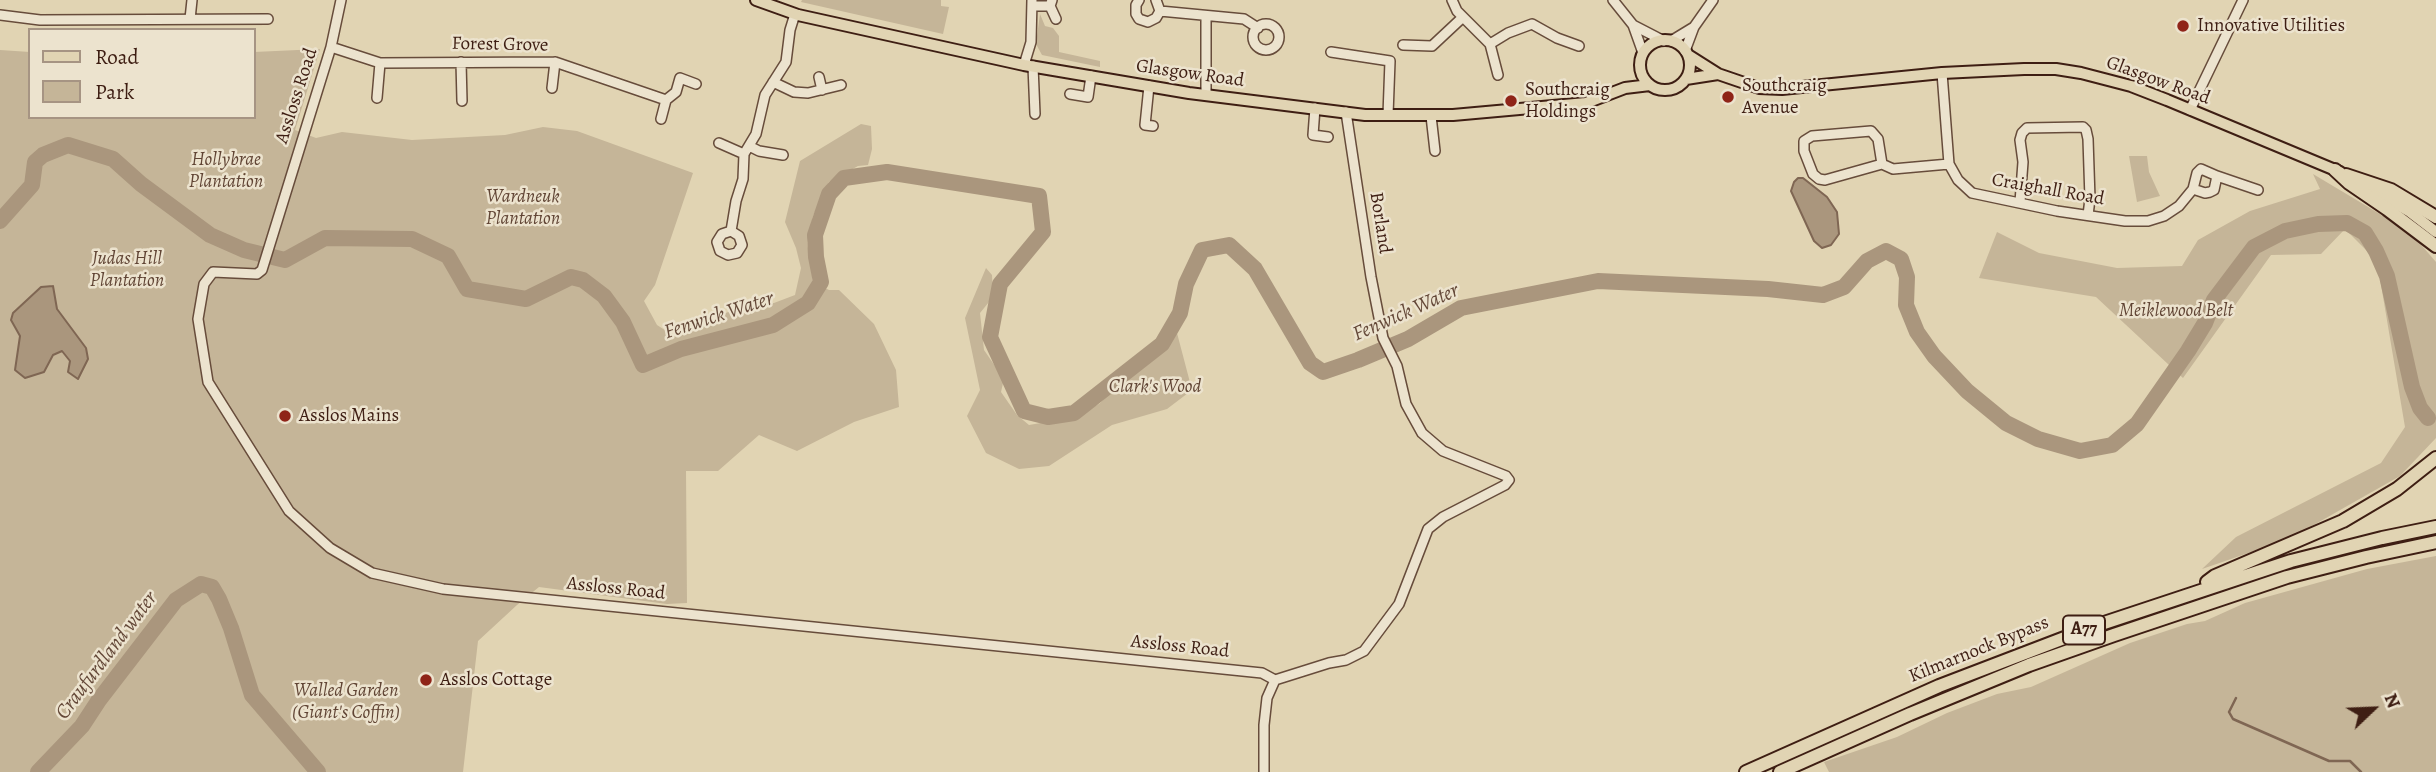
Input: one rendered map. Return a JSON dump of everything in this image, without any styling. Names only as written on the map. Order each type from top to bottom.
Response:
[{"type":"highway","points":[[2340,173],[2391,190],[2436,217]]},
{"type":"highway","points":[[2340,173],[2349,183],[2436,246]]},
{"type":"highway","name":"A77","points":[[2192,592],[2215,576],[2343,521],[2397,489],[2436,461]]},
{"type":"highway","name":"Kilmarnock Bypass","points":[[1746,772],[1838,729],[2056,640],[2192,592],[2338,548],[2436,527]]},
{"type":"highway","name":"Kilmarnock Bypass","points":[[1780,772],[1910,713],[2114,635],[2287,577],[2436,542]]},
{"type":"main road","name":"Glasgow Road","points":[[756,0],[795,14],[1028,66],[1206,95],[1346,112],[1432,116],[1586,103],[1625,88],[1650,85]]},
{"type":"main road","points":[[1625,88],[1640,67],[1643,53],[1654,43],[1667,41],[1681,46],[1686,53],[1690,71],[1678,87],[1659,90],[1643,78],[1640,67]]},
{"type":"main road","name":"Glasgow Road","points":[[1686,53],[1718,74],[1759,88],[1782,89],[1942,73],[2025,69],[2056,69],[2081,73],[2131,86],[2340,173],[2392,201],[2436,232]]},
{"type":"main road","name":"Glasgow Road","points":[[1686,79],[1718,74]]},
{"type":"street","points":[[190,19],[192,0]]},
{"type":"street","name":"Assloss Road","points":[[341,0],[331,47],[262,270],[257,274],[213,272],[204,284],[198,319],[208,382],[289,511],[330,548],[372,573],[443,589],[1262,673],[1275,680]]},
{"type":"street","points":[[1139,0],[1135,10],[1139,19],[1153,21],[1160,12]]},
{"type":"street","points":[[1156,0],[1160,12]]},
{"type":"street","points":[[1452,0],[1463,18],[1490,44],[1498,75]]},
{"type":"street","points":[[1613,0],[1633,25],[1643,53]]},
{"type":"street","points":[[1686,53],[1693,27],[1713,0]]},
{"type":"street","points":[[2190,110],[2243,0]]},
{"type":"street","points":[[1035,114],[1028,66],[1033,3],[1051,3],[1056,19]]},
{"type":"street","points":[[1160,12],[1244,19],[1258,28]]},
{"type":"street","points":[[731,231],[747,150],[757,134],[765,95],[786,62],[795,14]]},
{"type":"street","points":[[0,15],[40,20],[268,19]]},
{"type":"street","points":[[1206,16],[1206,95]]},
{"type":"street","points":[[1404,45],[1432,46],[1463,18]]},
{"type":"street","points":[[1490,44],[1508,33],[1532,24],[1579,46]]},
{"type":"street","points":[[1633,25],[1667,41],[1693,27]]},
{"type":"street","name":"Forest Grove","points":[[331,47],[380,62],[555,62],[666,100]]},
{"type":"street","points":[[1331,52],[1390,61],[1388,115]]},
{"type":"street","points":[[377,97],[380,62]]},
{"type":"street","points":[[461,62],[462,102]]},
{"type":"street","points":[[552,88],[555,62]]},
{"type":"street","points":[[1882,164],[1878,139],[1871,131],[1812,136],[1804,141],[1804,151],[1813,174],[1825,180],[1882,164],[1893,169],[1950,164],[1942,73]]},
{"type":"street","points":[[1070,94],[1088,97],[1091,76]]},
{"type":"street","points":[[819,77],[822,90]]},
{"type":"street","points":[[661,119],[666,100],[676,92],[680,78],[696,84]]},
{"type":"street","points":[[774,82],[794,92],[808,93],[841,85]]},
{"type":"street","points":[[1149,86],[1145,125],[1153,126]]},
{"type":"street","points":[[1315,108],[1313,135],[1328,137]]},
{"type":"street","name":"Borland","points":[[1275,680],[1346,660],[1364,651],[1395,612],[1428,529],[1443,517],[1505,485],[1509,480],[1506,476],[1443,451],[1422,433],[1406,404],[1397,366],[1383,338],[1346,112]]},
{"type":"street","points":[[1432,116],[1435,151]]},
{"type":"street","points":[[2020,202],[2022,133],[2027,128],[2083,127],[2088,139],[2091,199],[2088,215]]},
{"type":"street","points":[[719,144],[783,155]]},
{"type":"street","name":"Craighall Road","points":[[1950,164],[1958,180],[1972,193],[2057,211],[2125,221],[2148,221],[2164,216],[2179,206],[2193,188],[2197,173],[2202,169],[2217,176],[2214,190],[2205,193],[2193,188]]},
{"type":"street","points":[[2217,176],[2258,190]]},
{"type":"street","points":[[1264,772],[1267,698],[1275,680]]},
{"type":"green space","points":[[941,0],[941,6],[949,7],[943,34],[801,2]]},
{"type":"green space","points":[[1040,14],[1045,26],[1053,28],[1059,36],[1059,52],[1100,61],[1100,67],[1042,55],[1036,44]]},
{"type":"green space","points":[[320,49],[295,130],[316,138],[342,132],[412,140],[505,135],[543,127],[577,131],[693,173],[655,285],[644,301],[657,325],[674,336],[744,305],[774,303],[795,295],[801,268],[785,222],[800,161],[861,124],[871,126],[872,149],[868,165],[858,166],[829,182],[813,216],[807,242],[813,282],[829,290],[839,290],[874,324],[896,370],[899,407],[854,422],[797,451],[759,435],[718,471],[686,471],[687,603],[667,604],[539,587],[517,605],[478,641],[463,772],[0,772],[0,50],[28,52],[28,119],[256,119],[256,52]]},
{"type":"green space","points":[[2129,156],[2147,156],[2149,172],[2160,196],[2137,202]]},
{"type":"green space","name":"Meiklewood Belt","points":[[2313,174],[2410,232],[2436,262],[2436,438],[2400,476],[2289,539],[2202,569],[2236,537],[2381,463],[2405,427],[2377,261],[2345,229],[2321,254],[2271,255],[2183,378],[2096,297],[1979,278],[1997,232],[2039,253],[2117,268],[2182,266],[2198,240],[2250,211],[2320,189]]},
{"type":"green space","name":"Clark's Wood","points":[[986,268],[992,275],[993,297],[980,313],[984,350],[1004,379],[1001,392],[1017,415],[1029,425],[1070,418],[1099,404],[1128,376],[1161,353],[1177,333],[1192,390],[1167,409],[1112,425],[1049,466],[1019,469],[986,453],[967,416],[980,390],[965,318]]},
{"type":"green space","points":[[2436,556],[2436,772],[1829,772],[1824,762],[1897,737],[1947,713],[1997,694],[2031,687],[2130,643],[2187,624],[2205,621],[2245,603],[2367,569]]},
{"type":"shaded area","points":[[1798,178],[1803,178],[1827,197],[1837,212],[1839,234],[1831,245],[1822,248],[1814,241],[1791,191]]},
{"type":"shaded area","points":[[53,286],[57,309],[86,348],[88,359],[78,379],[68,372],[70,361],[62,351],[53,355],[44,372],[25,378],[15,370],[20,336],[11,320],[13,313],[41,287]]},
{"type":"waterway","name":"Fenwick Water","points":[[0,221],[32,185],[35,162],[43,155],[68,145],[113,159],[141,184],[210,235],[244,250],[285,260],[325,238],[412,239],[448,256],[467,289],[526,299],[571,277],[583,280],[604,296],[623,322],[643,365],[681,349],[773,325],[808,303],[821,282],[815,235],[829,194],[844,178],[887,172],[1039,196],[1043,232],[1000,284],[990,337],[1024,411],[1048,417],[1074,413],[1162,344],[1180,313],[1186,284],[1202,250],[1229,245],[1255,269],[1310,363],[1323,372],[1408,339],[1461,308],[1598,281],[1768,289],[1823,295],[1844,287],[1867,261],[1886,251],[1901,259],[1907,277],[1906,305],[1917,332],[1934,356],[1967,391],[2006,423],[2038,439],[2080,451],[2112,445],[2137,424],[2188,351],[2205,323],[2214,300],[2254,247],[2285,231],[2318,224],[2347,223],[2365,233],[2387,276],[2412,387],[2420,408],[2428,418]]},
{"type":"waterway","name":"Craufurdland water","points":[[38,772],[82,726],[176,600],[201,584],[212,587],[219,599],[252,695],[318,772]]},
{"type":"waterway","points":[[2236,698],[2229,712],[2233,719],[2329,761],[2350,761],[2361,772]]},
{"type":"place","name":"Innovative Utilities","points":[[2183,26]]},
{"type":"place","name":"Southcraig Avenue","points":[[1728,97]]},
{"type":"place","name":"Southcraig Holdings","points":[[1511,101]]},
{"type":"place","name":"Asslos Mains","points":[[285,416]]},
{"type":"place","name":"Asslos Cottage","points":[[426,680]]},
{"type":"park label","name":"Hollybrae Plantation","points":[[226,171]]},
{"type":"park label","name":"Wardneuk Plantation","points":[[523,208]]},
{"type":"park label","name":"Judas Hill Plantation","points":[[127,270]]},
{"type":"park label","name":"Walled Garden (Giant's Coffin)","points":[[346,702]]}]
